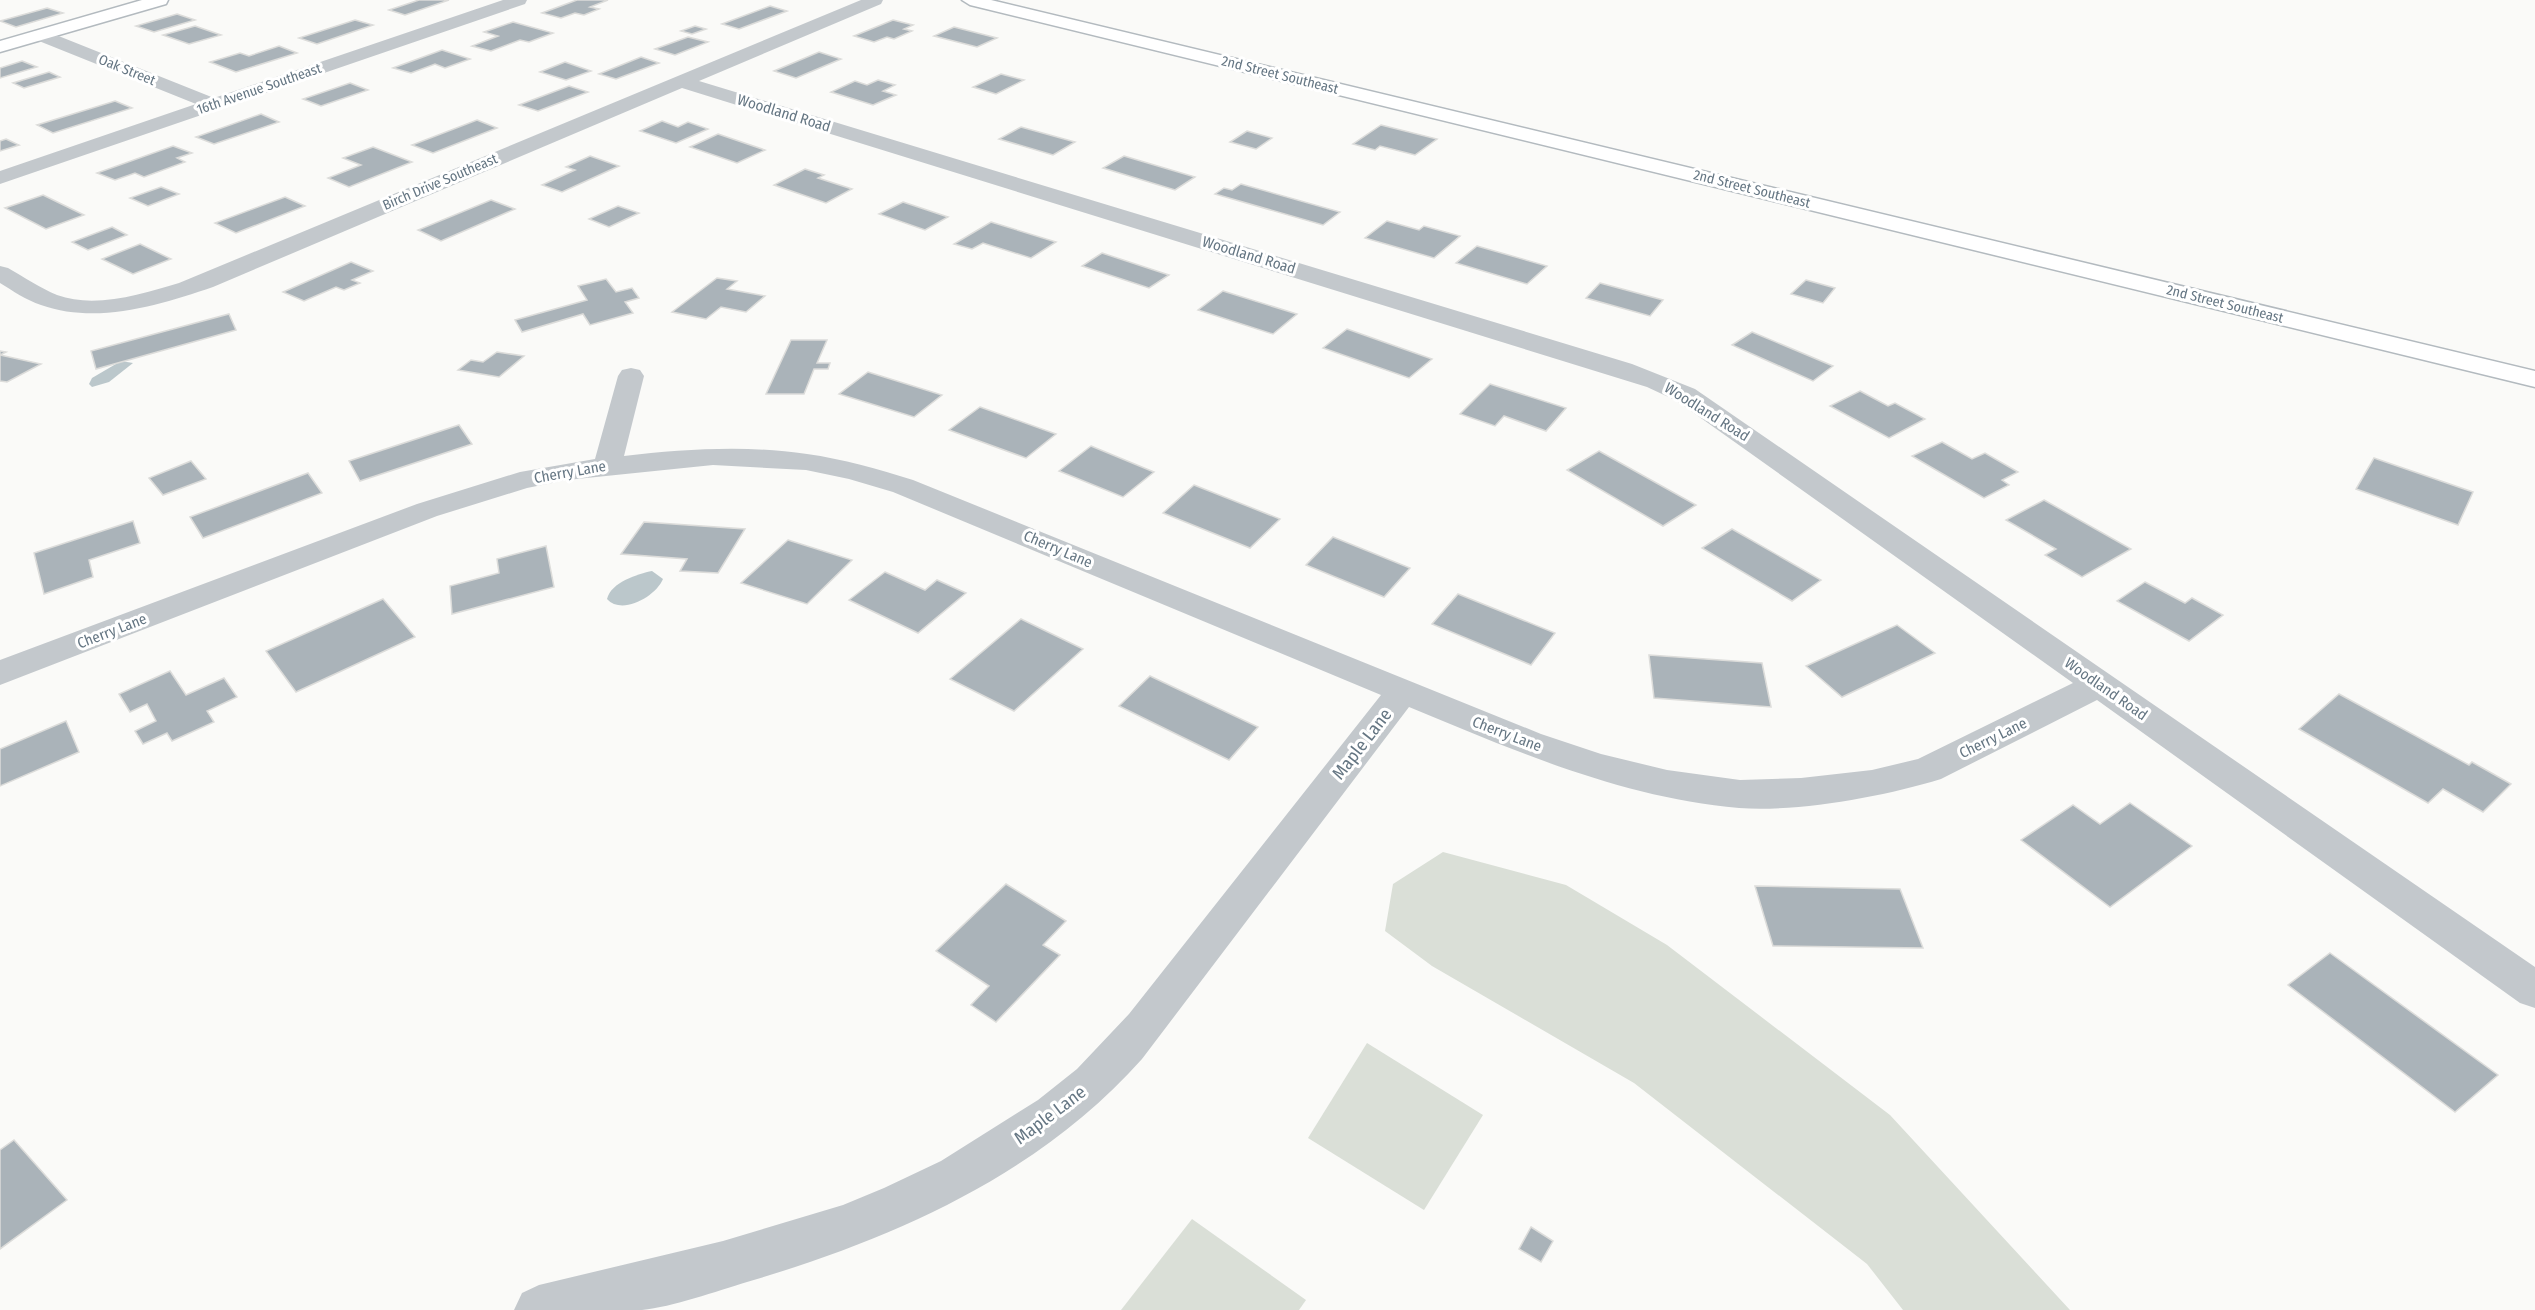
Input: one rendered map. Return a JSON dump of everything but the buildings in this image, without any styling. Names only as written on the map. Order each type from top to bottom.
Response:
[{"type":"street","points":[[0,47],[160,0]]},
{"type":"street","name":"16th Avenue Southeast","points":[[0,178],[519,0]]},
{"type":"street","name":"Birch Drive Southeast","points":[[0,273],[49,300],[67,305],[115,305],[205,282],[875,0]]},
{"type":"street","name":"2nd Street Southeast","points":[[970,0],[2535,379]]},
{"type":"street","name":"Oak Street","points":[[40,35],[214,105]]},
{"type":"street","name":"Woodland Road","points":[[679,81],[1656,381],[1713,412],[2532,984]]},
{"type":"street","points":[[608,465],[631,376]]},
{"type":"street","name":"Cherry Lane","points":[[0,673],[457,499],[520,481],[608,465],[713,457],[806,462],[854,471],[903,486],[1529,743],[1597,766],[1667,784],[1740,794],[1801,792],[1872,784],[1928,770],[2100,684]]},
{"type":"street","name":"Maple Lane","points":[[539,1310],[736,1263],[810,1241],[892,1208],[972,1170],[1041,1124],[1091,1084],[1141,1030],[1402,692]]},
{"type":"shaded area","points":[[121,361],[133,363],[109,382],[92,387],[89,384],[92,378]]},
{"type":"shaded area","points":[[652,571],[663,579],[653,592],[638,602],[621,605],[613,604],[607,599],[619,583]]},
{"type":"shaded area","points":[[1443,852],[1566,885],[1667,945],[1890,1115],[2070,1310],[1903,1310],[1867,1264],[1634,1083],[1432,966],[1385,931],[1393,884]]},
{"type":"shaded area","points":[[1367,1043],[1483,1115],[1424,1210],[1308,1138]]},
{"type":"shaded area","points":[[1192,1219],[1306,1300],[1299,1310],[1121,1310]]}]
